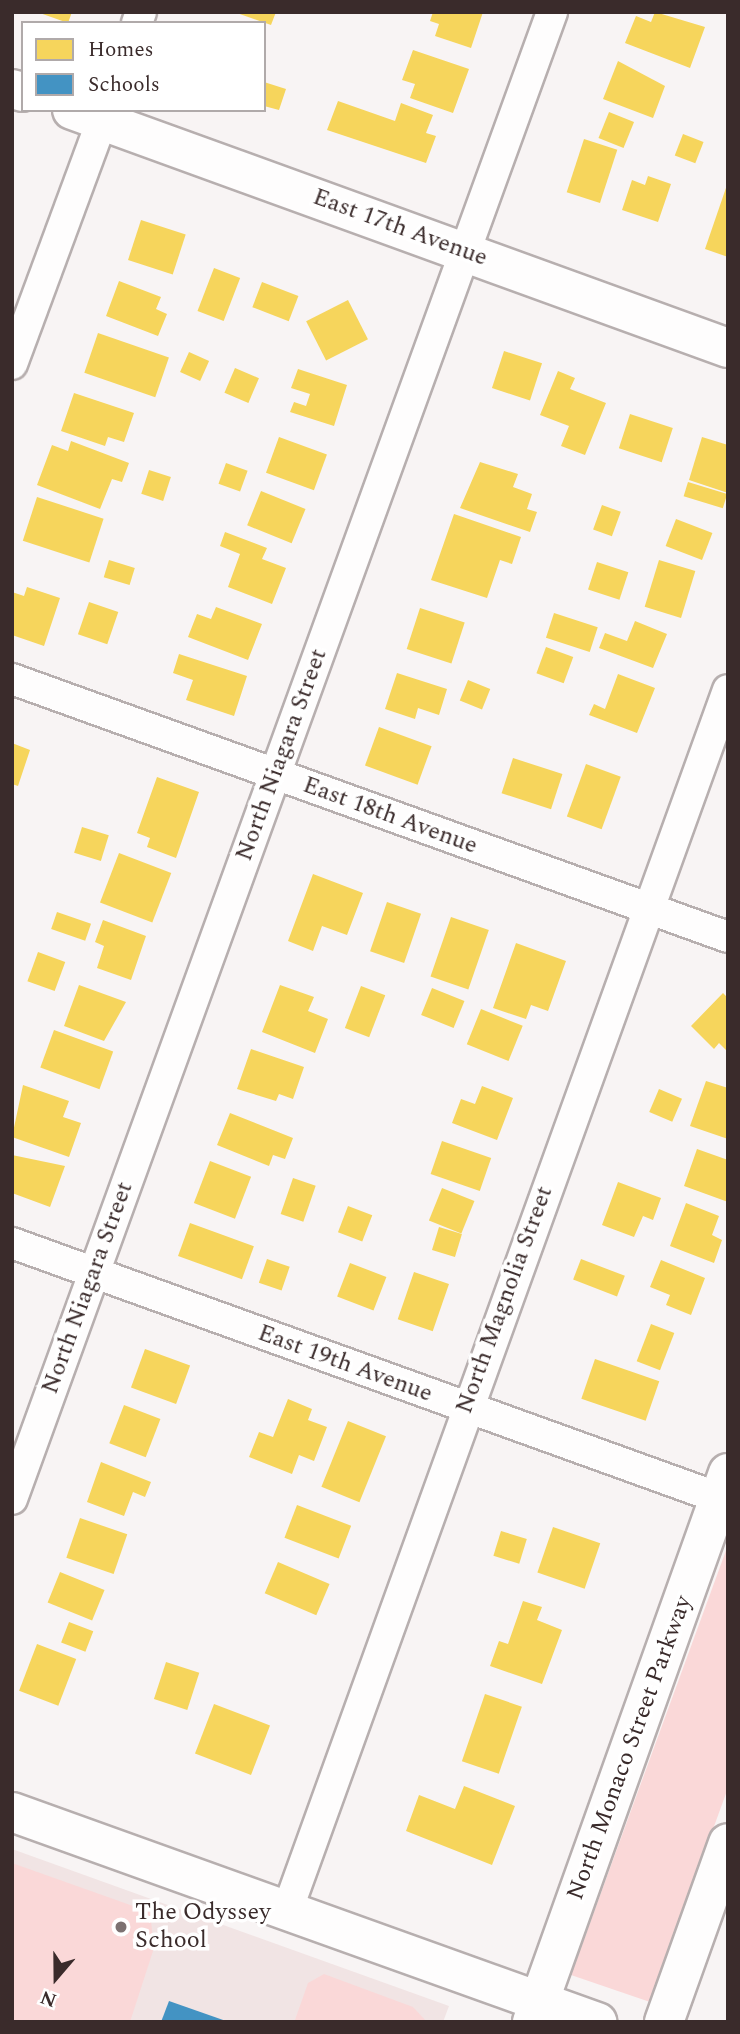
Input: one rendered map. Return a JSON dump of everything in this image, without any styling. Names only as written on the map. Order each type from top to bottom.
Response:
[{"type":"main road","name":"East 17th Avenue","points":[[93,114],[728,348]]},
{"type":"main road","name":"North Monaco Street Parkway","points":[[535,2012],[723,1486]]},
{"type":"main road","points":[[12,1812],[287,1911],[535,2012],[597,2022]]},
{"type":"main road","points":[[664,2022],[728,1843]]},
{"type":"street","name":"North Niagara Street","points":[[12,1499],[552,12]]},
{"type":"street","points":[[12,364],[93,114]]},
{"type":"street","name":"East 18th Avenue","points":[[12,679],[728,937]]},
{"type":"street","name":"North Magnolia Street","points":[[287,1911],[466,1408],[728,691]]},
{"type":"street","name":"East 19th Avenue","points":[[12,1243],[466,1408],[723,1486]]},
{"type":"shaded area","points":[[728,1545],[728,1788],[650,2002],[571,1975]]},
{"type":"shaded area","name":"The Odyssey School","points":[[12,1849],[449,2006],[443,2022],[12,2022]]},
{"type":"shaded area","points":[[12,1863],[150,1912],[154,1948],[130,2022],[12,2022]]},
{"type":"shaded area","points":[[324,1974],[413,2007],[427,2022],[295,2020],[308,1983]]},
{"type":"building: Homes","points":[[37,12],[72,12],[69,21]]},
{"type":"building: Homes","points":[[234,12],[276,12],[271,25],[266,21]]},
{"type":"building: Homes","points":[[433,12],[483,12],[471,48],[435,36],[439,24],[430,21]]},
{"type":"building: Homes","points":[[655,12],[705,27],[690,68],[625,43],[636,16],[651,22]]},
{"type":"building: Homes","points":[[413,50],[469,69],[453,113],[410,98],[415,84],[402,80]]},
{"type":"building: Homes","points":[[618,61],[665,86],[653,118],[603,99]]},
{"type":"building: Homes","points":[[266,83],[286,89],[279,110],[266,107]]},
{"type":"building: Homes","points":[[338,101],[395,121],[401,103],[433,115],[426,133],[436,136],[426,163],[327,130]]},
{"type":"building: Homes","points":[[609,112],[634,122],[624,148],[599,138]]},
{"type":"building: Homes","points":[[683,134],[704,142],[695,163],[675,155]]},
{"type":"building: Homes","points":[[584,139],[617,150],[600,203],[567,192]]},
{"type":"building: Homes","points":[[648,176],[671,184],[658,222],[622,210],[632,180],[645,185]]},
{"type":"building: Homes","points":[[728,182],[728,257],[705,249]]},
{"type":"building: Homes","points":[[141,220],[186,235],[173,274],[128,260]]},
{"type":"building: Homes","points":[[214,268],[240,278],[224,321],[198,311]]},
{"type":"building: Homes","points":[[119,281],[161,297],[156,309],[167,314],[158,336],[106,316]]},
{"type":"building: Homes","points":[[262,282],[298,296],[289,321],[252,307]]},
{"type":"building: Homes","points":[[348,300],[368,339],[326,361],[306,321]]},
{"type":"building: Homes","points":[[98,333],[169,357],[155,397],[84,373]]},
{"type":"building: Homes","points":[[504,351],[542,363],[530,400],[492,388]]},
{"type":"building: Homes","points":[[189,352],[209,361],[200,381],[180,372]]},
{"type":"building: Homes","points":[[235,368],[259,378],[248,403],[224,393]]},
{"type":"building: Homes","points":[[298,369],[347,385],[334,426],[290,412],[294,402],[306,406],[310,394],[291,388]]},
{"type":"building: Homes","points":[[558,371],[575,378],[570,389],[606,403],[585,455],[561,446],[569,426],[540,415]]},
{"type":"building: Homes","points":[[74,393],[134,413],[124,442],[108,437],[105,446],[61,431]]},
{"type":"building: Homes","points":[[630,414],[673,428],[662,462],[619,448]]},
{"type":"building: Homes","points":[[279,437],[327,454],[314,490],[266,473]]},
{"type":"building: Homes","points":[[702,437],[728,445],[728,493],[689,480]]},
{"type":"building: Homes","points":[[71,441],[129,463],[122,482],[112,479],[100,509],[37,485],[52,445],[68,451]]},
{"type":"building: Homes","points":[[480,462],[518,474],[513,487],[532,494],[527,509],[537,512],[530,532],[460,508]]},
{"type":"building: Homes","points":[[226,463],[248,471],[240,492],[218,484]]},
{"type":"building: Homes","points":[[149,470],[171,477],[163,501],[141,494]]},
{"type":"building: Homes","points":[[688,482],[727,494],[723,508],[684,496]]},
{"type":"building: Homes","points":[[261,491],[306,509],[292,543],[247,525]]},
{"type":"building: Homes","points":[[37,497],[104,519],[89,562],[23,541]]},
{"type":"building: Homes","points":[[602,505],[621,512],[612,536],[593,529]]},
{"type":"building: Homes","points":[[454,514],[521,537],[512,564],[500,560],[487,598],[431,580]]},
{"type":"building: Homes","points":[[676,519],[712,533],[702,560],[666,546]]},
{"type":"building: Homes","points":[[225,532],[267,548],[262,559],[286,568],[272,604],[228,587],[240,554],[220,546]]},
{"type":"building: Homes","points":[[109,560],[135,568],[130,585],[104,577]]},
{"type":"building: Homes","points":[[659,560],[695,571],[681,618],[645,607]]},
{"type":"building: Homes","points":[[597,562],[628,572],[619,600],[588,590]]},
{"type":"building: Homes","points":[[27,587],[60,598],[44,646],[12,635],[12,592],[24,596]]},
{"type":"building: Homes","points":[[89,602],[118,612],[107,644],[78,634]]},
{"type":"building: Homes","points":[[216,607],[262,624],[248,660],[188,637],[197,614],[211,619]]},
{"type":"building: Homes","points":[[420,608],[465,623],[451,663],[407,649]]},
{"type":"building: Homes","points":[[554,613],[598,627],[590,652],[546,638]]},
{"type":"building: Homes","points":[[635,621],[667,634],[653,668],[599,648],[605,633],[627,641]]},
{"type":"building: Homes","points":[[546,647],[573,657],[564,683],[536,673]]},
{"type":"building: Homes","points":[[179,654],[247,676],[234,716],[186,700],[193,680],[173,673]]},
{"type":"building: Homes","points":[[397,673],[447,689],[439,715],[418,708],[415,719],[385,709]]},
{"type":"building: Homes","points":[[618,674],[655,688],[637,733],[589,715],[594,704],[605,709]]},
{"type":"building: Homes","points":[[468,680],[490,689],[482,709],[460,700]]},
{"type":"building: Homes","points":[[379,727],[432,746],[418,785],[365,766]]},
{"type":"building: Homes","points":[[12,743],[30,750],[18,786],[12,784]]},
{"type":"building: Homes","points":[[513,758],[562,774],[551,809],[502,793]]},
{"type":"building: Homes","points":[[586,764],[621,777],[602,829],[567,817]]},
{"type":"building: Homes","points":[[157,777],[199,792],[176,858],[147,847],[150,838],[137,833]]},
{"type":"building: Homes","points":[[82,827],[109,835],[101,861],[74,853]]},
{"type":"building: Homes","points":[[119,853],[171,873],[152,923],[100,902]]},
{"type":"building: Homes","points":[[313,874],[363,893],[347,935],[322,926],[313,951],[288,941]]},
{"type":"building: Homes","points":[[387,902],[421,914],[404,963],[370,951]]},
{"type":"building: Homes","points":[[57,912],[91,924],[85,941],[51,929]]},
{"type":"building: Homes","points":[[451,917],[489,930],[468,990],[430,977]]},
{"type":"building: Homes","points":[[103,920],[146,936],[131,980],[97,968],[104,946],[95,942]]},
{"type":"building: Homes","points":[[516,943],[566,961],[548,1011],[531,1005],[526,1019],[493,1008]]},
{"type":"building: Homes","points":[[38,952],[65,962],[55,991],[27,981]]},
{"type":"building: Homes","points":[[79,985],[126,1002],[104,1041],[64,1026]]},
{"type":"building: Homes","points":[[280,985],[314,997],[308,1011],[328,1019],[315,1053],[262,1032]]},
{"type":"building: Homes","points":[[361,986],[385,995],[369,1037],[345,1028]]},
{"type":"building: Homes","points":[[432,988],[464,1001],[454,1028],[421,1015]]},
{"type":"building: Homes","points":[[723,993],[728,998],[728,1052],[719,1043],[714,1049],[691,1026]]},
{"type":"building: Homes","points":[[481,1009],[523,1026],[508,1061],[467,1044]]},
{"type":"building: Homes","points":[[54,1030],[113,1052],[100,1089],[40,1068]]},
{"type":"building: Homes","points":[[251,1049],[304,1067],[293,1099],[279,1094],[276,1101],[237,1089]]},
{"type":"building: Homes","points":[[706,1081],[728,1088],[728,1139],[690,1126]]},
{"type":"building: Homes","points":[[23,1085],[69,1101],[63,1117],[81,1123],[69,1157],[12,1137]]},
{"type":"building: Homes","points":[[482,1086],[513,1098],[497,1140],[452,1123],[461,1099],[475,1104]]},
{"type":"building: Homes","points":[[659,1089],[682,1099],[672,1122],[649,1112]]},
{"type":"building: Homes","points":[[230,1113],[293,1138],[285,1159],[273,1155],[269,1166],[217,1145]]},
{"type":"building: Homes","points":[[442,1141],[491,1158],[480,1191],[431,1174]]},
{"type":"building: Homes","points":[[697,1149],[728,1160],[728,1202],[684,1186]]},
{"type":"building: Homes","points":[[12,1155],[65,1166],[50,1207],[12,1193]]},
{"type":"building: Homes","points":[[210,1161],[251,1177],[235,1219],[194,1203]]},
{"type":"building: Homes","points":[[293,1178],[316,1186],[303,1222],[281,1214]]},
{"type":"building: Homes","points":[[618,1182],[661,1198],[653,1220],[643,1216],[634,1237],[602,1225]]},
{"type":"building: Homes","points":[[442,1188],[474,1201],[461,1234],[429,1220]]},
{"type":"building: Homes","points":[[686,1203],[719,1216],[712,1235],[722,1240],[714,1263],[670,1246]]},
{"type":"building: Homes","points":[[348,1206],[372,1215],[362,1241],[338,1232]]},
{"type":"building: Homes","points":[[190,1223],[254,1246],[242,1279],[178,1256]]},
{"type":"building: Homes","points":[[439,1227],[462,1234],[455,1257],[432,1250]]},
{"type":"building: Homes","points":[[267,1259],[290,1267],[282,1290],[259,1283]]},
{"type":"building: Homes","points":[[581,1259],[625,1276],[617,1296],[573,1280]]},
{"type":"building: Homes","points":[[661,1260],[705,1278],[691,1315],[666,1305],[670,1295],[650,1287]]},
{"type":"building: Homes","points":[[350,1263],[386,1277],[374,1311],[337,1297]]},
{"type":"building: Homes","points":[[414,1272],[449,1284],[433,1331],[398,1319]]},
{"type":"building: Homes","points":[[651,1324],[674,1333],[660,1370],[637,1361]]},
{"type":"building: Homes","points":[[145,1349],[190,1365],[176,1404],[131,1388]]},
{"type":"building: Homes","points":[[595,1359],[659,1381],[646,1421],[581,1399]]},
{"type":"building: Homes","points":[[288,1399],[312,1409],[308,1420],[327,1427],[314,1461],[299,1455],[292,1474],[249,1457],[259,1432],[273,1437]]},
{"type":"building: Homes","points":[[124,1405],[160,1419],[146,1457],[109,1443]]},
{"type":"building: Homes","points":[[348,1421],[386,1436],[359,1502],[321,1487]]},
{"type":"building: Homes","points":[[101,1462],[151,1482],[145,1497],[133,1492],[124,1516],[87,1502]]},
{"type":"building: Homes","points":[[297,1505],[351,1526],[339,1558],[284,1538]]},
{"type":"building: Homes","points":[[80,1518],[127,1534],[114,1574],[66,1558]]},
{"type":"building: Homes","points":[[553,1527],[600,1543],[585,1589],[537,1572]]},
{"type":"building: Homes","points":[[501,1531],[527,1539],[519,1564],[493,1556]]},
{"type":"building: Homes","points":[[278,1562],[330,1584],[316,1615],[265,1593]]},
{"type":"building: Homes","points":[[60,1572],[105,1590],[92,1621],[48,1603]]},
{"type":"building: Homes","points":[[523,1601],[542,1607],[537,1620],[562,1630],[542,1684],[490,1666],[499,1641],[508,1644]]},
{"type":"building: Homes","points":[[69,1622],[93,1631],[85,1652],[61,1643]]},
{"type":"building: Homes","points":[[37,1644],[76,1659],[58,1706],[19,1691]]},
{"type":"building: Homes","points":[[166,1662],[199,1673],[187,1710],[154,1699]]},
{"type":"building: Homes","points":[[485,1694],[522,1707],[499,1774],[462,1761]]},
{"type":"building: Homes","points":[[214,1704],[270,1726],[251,1775],[195,1753]]},
{"type":"building: Homes","points":[[464,1786],[515,1806],[492,1865],[406,1831],[419,1795],[455,1809]]},
{"type":"building: Schools","points":[[169,2001],[226,2021],[161,2022]]},
{"type":"place","name":"The Odyssey School","points":[[121,1927]]}]
